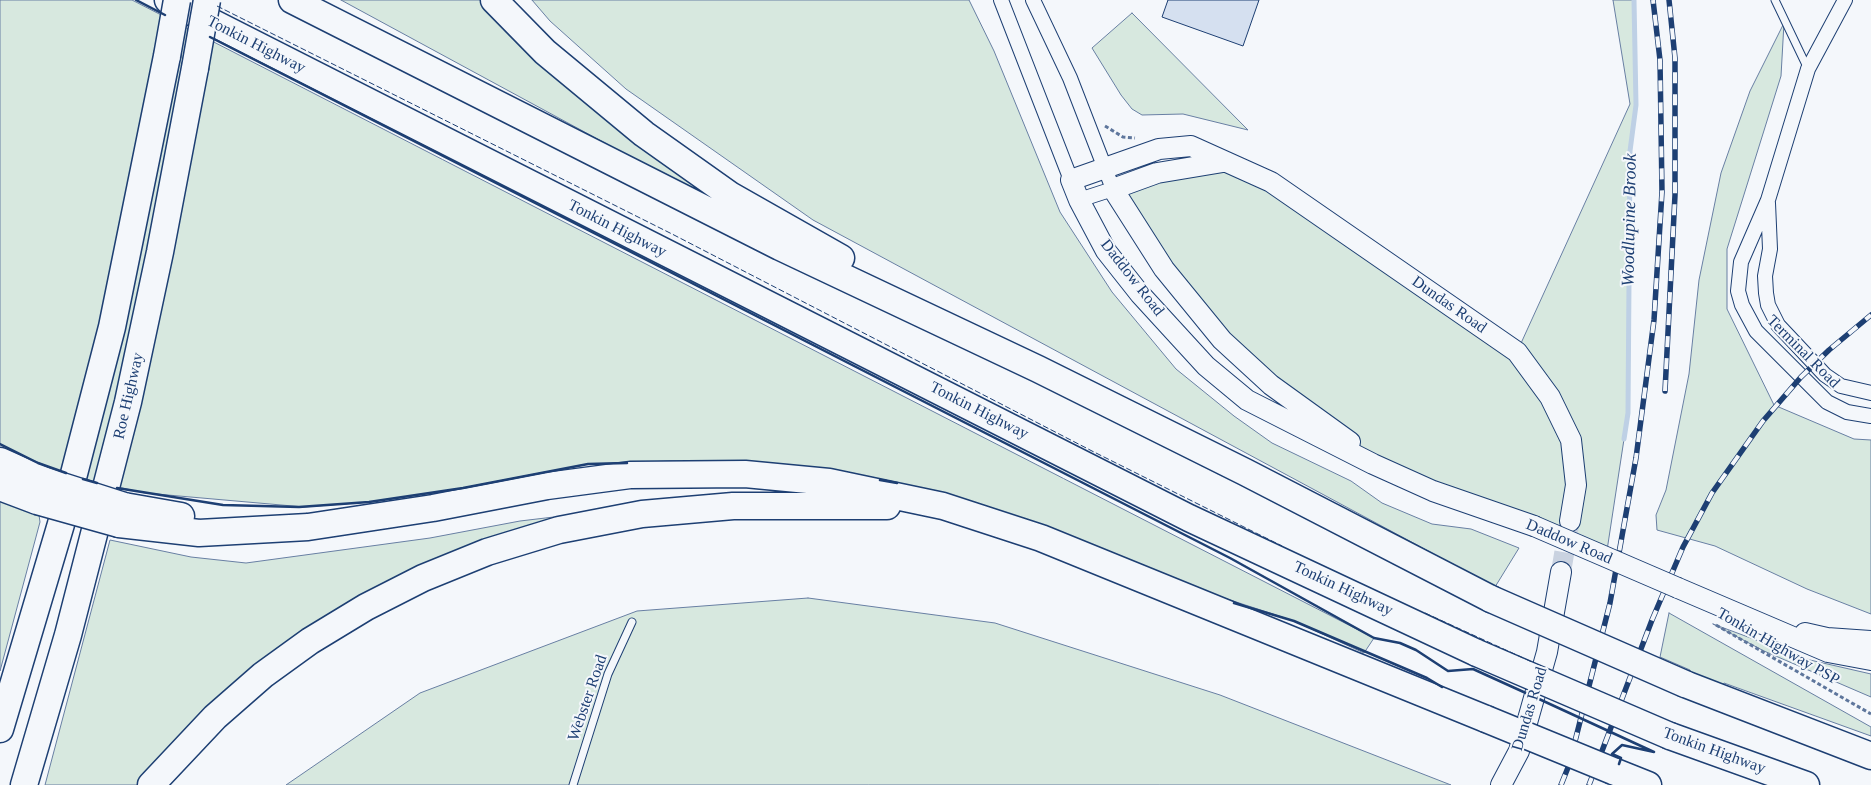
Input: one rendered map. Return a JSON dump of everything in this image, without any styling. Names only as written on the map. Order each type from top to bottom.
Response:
[{"type":"highway","name":"Tonkin Highway","points":[[168,0],[1189,518],[1477,652],[1670,736],[1806,785]]},
{"type":"highway","name":"Roe Highway","points":[[0,730],[61,524],[107,346],[177,0]]},
{"type":"highway","name":"Roe Highway","points":[[25,781],[68,635],[128,402],[160,252],[207,0]]},
{"type":"highway","points":[[292,0],[772,242],[1038,369],[1245,472],[1491,599],[1685,684],[1871,756]]},
{"type":"highway","points":[[494,0],[545,52],[613,109],[730,195],[1038,369]]},
{"type":"highway","points":[[512,0],[546,41],[613,109]]},
{"type":"highway","points":[[0,461],[40,491]]},
{"type":"highway","points":[[0,487],[40,491],[121,515],[308,527],[433,508],[547,486],[630,475],[672,473],[745,474],[829,482],[943,506],[1041,538],[1648,785]]},
{"type":"highway","points":[[151,785],[215,717],[263,675],[310,641],[366,607],[423,578],[487,552],[559,530],[642,514],[733,506],[943,506]]},
{"type":"main road","name":"Dundas Road","points":[[1071,180],[1158,149],[1191,146],[1271,182],[1516,352],[1550,397],[1571,440],[1576,485],[1570,521]]},
{"type":"main road","points":[[1113,189],[1157,173],[1223,162]]},
{"type":"main road","name":"Daddow Road","points":[[1071,180],[1079,200],[1106,251],[1140,294],[1206,366],[1247,400],[1373,464],[1433,491],[1534,526],[1828,652],[1871,660]]},
{"type":"main road","name":"Daddow Road","points":[[1113,189],[1164,270],[1222,340],[1270,385],[1327,423],[1354,444],[1373,464]]},
{"type":"main road","name":"Dundas Road","points":[[1501,785],[1519,751],[1547,652],[1561,572]]},
{"type":"main road","name":"Daddow Road","points":[[1764,625],[1827,638],[1871,641]]},
{"type":"street","name":"Daddow Road","points":[[1001,0],[1071,180]]},
{"type":"street","name":"Daddow Road","points":[[1033,0],[1070,78],[1113,189]]},
{"type":"street","name":"Terminal Road","points":[[1845,0],[1808,69],[1768,200],[1746,247],[1738,276],[1738,291],[1747,317],[1756,331],[1827,402],[1847,412],[1871,416]]},
{"type":"street","points":[[1079,200],[1113,189]]},
{"type":"street","name":"Terminal Road","points":[[1768,200],[1770,249],[1766,276],[1766,293],[1773,316],[1784,334],[1825,375],[1841,386],[1871,393]]},
{"type":"lane","points":[[1775,0],[1808,69]]},
{"type":"lane","name":"Webster Road","points":[[573,785],[608,674],[632,622]]},
{"type":"path","points":[[1102,119],[1105,127],[1122,136],[1142,139]]},
{"type":"path","name":"Tonkin Highway PSP","points":[[1713,624],[1871,714]]},
{"type":"shaded area","points":[[0,0],[132,0],[1374,638],[1364,653],[1294,621],[1145,572],[1030,524],[886,480],[785,465],[671,461],[588,464],[463,488],[369,502],[304,507],[145,493],[90,481],[38,463],[0,444]]},
{"type":"shaded area","points":[[341,0],[480,0],[501,23],[631,137],[723,207]]},
{"type":"shaded area","points":[[532,0],[969,0],[994,51],[1060,212],[1112,292],[1176,369],[1234,416],[1272,443],[1351,481],[1382,503],[1432,524],[1471,529],[1519,548],[1495,587],[813,220],[626,89],[550,21]]},
{"type":"shaded area","points":[[1613,0],[1634,0],[1636,105],[1630,151],[1628,413],[1606,557],[1373,464],[1222,340],[1113,189],[1223,162],[1517,352],[1630,104]]},
{"type":"shaded area","points":[[1132,13],[1248,130],[1183,114],[1142,115],[1132,109],[1121,95],[1092,48]]},
{"type":"shaded area","points":[[1784,23],[1781,76],[1727,249],[1727,309],[1774,405],[1854,439],[1871,440],[1871,614],[1807,589],[1715,546],[1657,530],[1656,515],[1666,490],[1689,374],[1699,280],[1721,173],[1750,91]]},
{"type":"shaded area","points":[[0,487],[37,501],[40,522],[0,671]]},
{"type":"shaded area","points":[[579,514],[373,600],[148,785],[45,785],[110,540],[191,557],[246,563],[430,538],[520,521]]},
{"type":"shaded area","points":[[808,598],[995,623],[1220,695],[1451,785],[286,785],[420,693],[637,611]]},
{"type":"shaded area","points":[[1669,613],[1871,727],[1871,736],[1724,683],[1720,690],[1687,679],[1690,670],[1660,657]]},
{"type":"shaded area","points":[[1713,624],[1810,660],[1871,674],[1871,697],[1764,651]]},
{"type":"building","points":[[1168,0],[1259,0],[1243,46],[1162,17]]},
{"type":"waterway","name":"Woodlupine Brook","points":[[1624,439],[1628,413],[1630,151],[1636,105],[1634,0]]},
{"type":"tunnel","points":[[1561,572],[1569,525]]},
{"type":"railway","points":[[1561,785],[1569,765],[1610,603],[1636,458],[1654,320],[1662,192],[1660,60],[1653,0]]},
{"type":"railway","points":[[1665,391],[1675,195],[1675,58],[1669,0]]},
{"type":"railway","points":[[1589,785],[1652,620],[1683,547],[1712,493],[1763,421],[1801,377],[1829,350],[1871,315]]},
{"type":"fence","points":[[217,6],[674,235],[1092,451],[1282,546]]},
{"type":"fence","points":[[1425,613],[1532,662]]},
{"type":"wall","points":[[136,0],[165,15]]},
{"type":"wall","points":[[210,37],[1230,558],[1374,638],[1400,643],[1416,650],[1448,671],[1473,669],[1528,694]]},
{"type":"wall","points":[[0,444],[38,463],[66,473]]},
{"type":"wall","points":[[117,488],[223,505],[299,507],[369,502],[463,488],[588,464],[627,463]]},
{"type":"wall","points":[[83,479],[97,483]]},
{"type":"wall","points":[[880,480],[897,483]]},
{"type":"wall","points":[[1234,603],[1294,621],[1427,678],[1442,687]]},
{"type":"wall","points":[[1539,699],[1654,752],[1622,745],[1612,754],[1621,758],[1619,764]]}]
